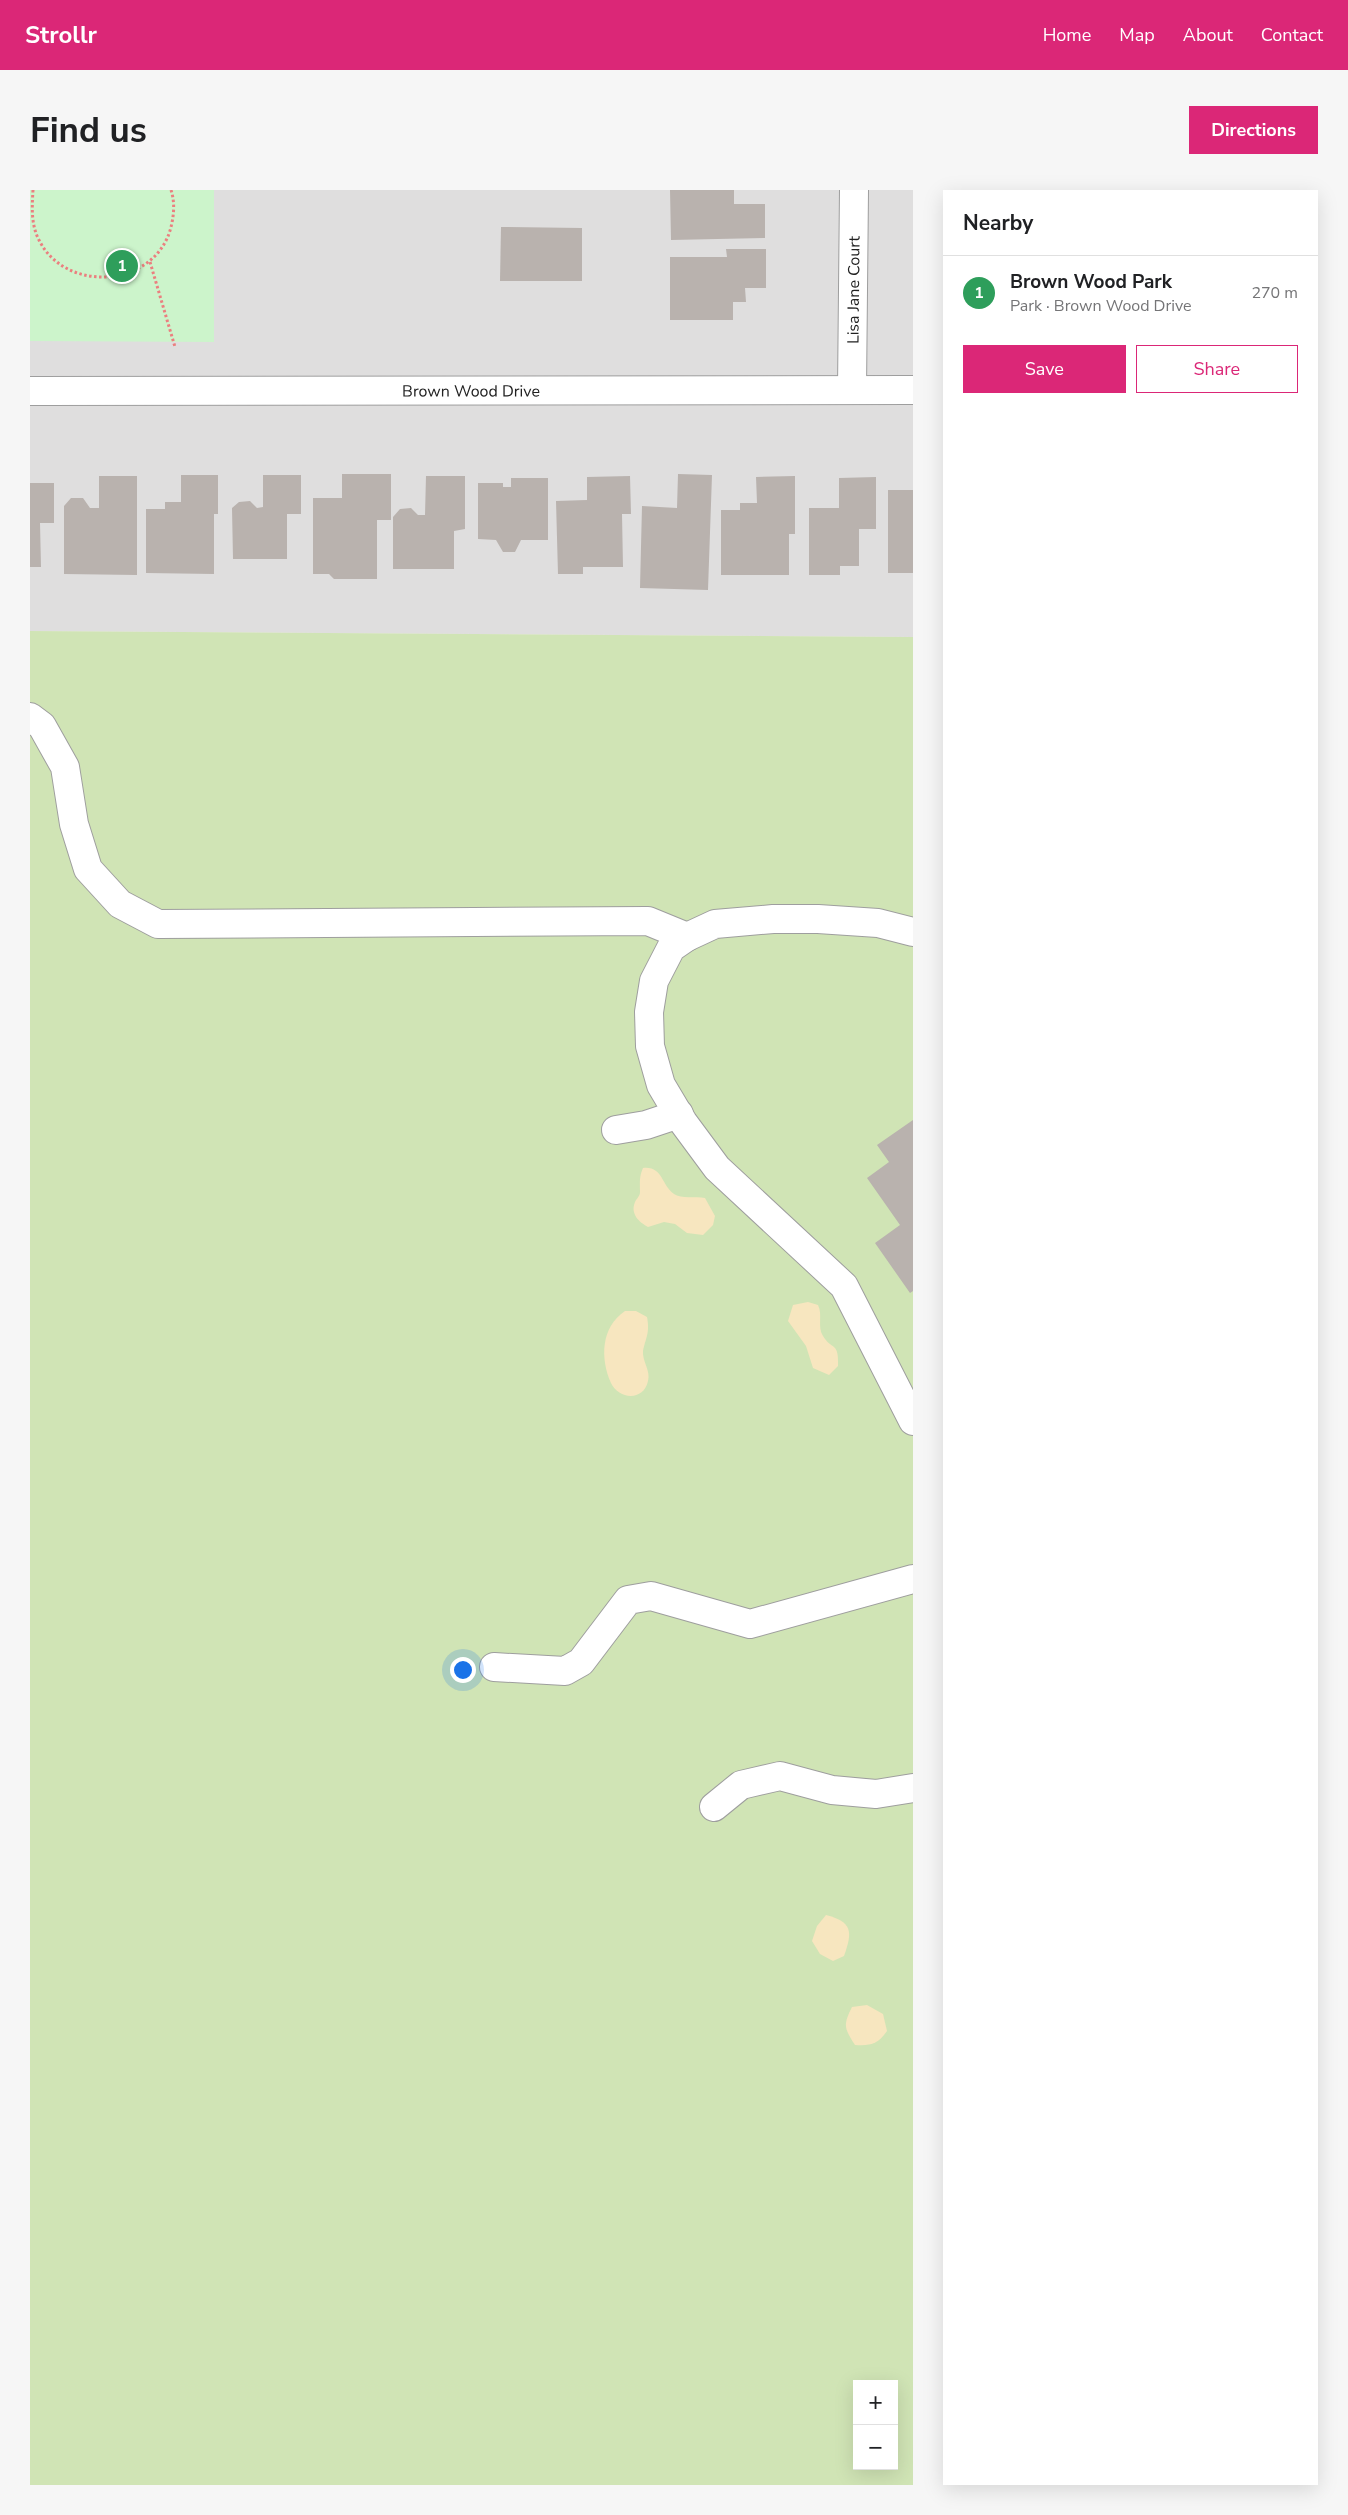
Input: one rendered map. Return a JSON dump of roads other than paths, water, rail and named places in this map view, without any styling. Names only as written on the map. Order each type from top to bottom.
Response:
[{"type":"street","name":"Lisa Jane Court","points":[[852,390],[854,190]]},
{"type":"street","name":"Brown Wood Drive","points":[[30,391],[913,390]]},
{"type":"street","points":[[30,717],[42,726],[65,767],[74,824],[88,869],[120,904],[158,924],[648,921],[687,936]]},
{"type":"street","points":[[913,932],[878,923],[773,919],[715,924],[687,936],[671,948],[654,981],[649,1012],[650,1046],[661,1085],[679,1114],[717,1168],[844,1286],[913,1421]]},
{"type":"street","points":[[616,1130],[646,1125],[679,1114]]},
{"type":"street","points":[[494,1667],[565,1671],[581,1662],[628,1600],[651,1596],[750,1624],[913,1579]]},
{"type":"street","points":[[714,1806],[741,1785],[780,1776],[832,1790],[876,1794],[913,1788]]},
{"type":"place","name":"Brown Wood Park","points":[[122,266]]}]
